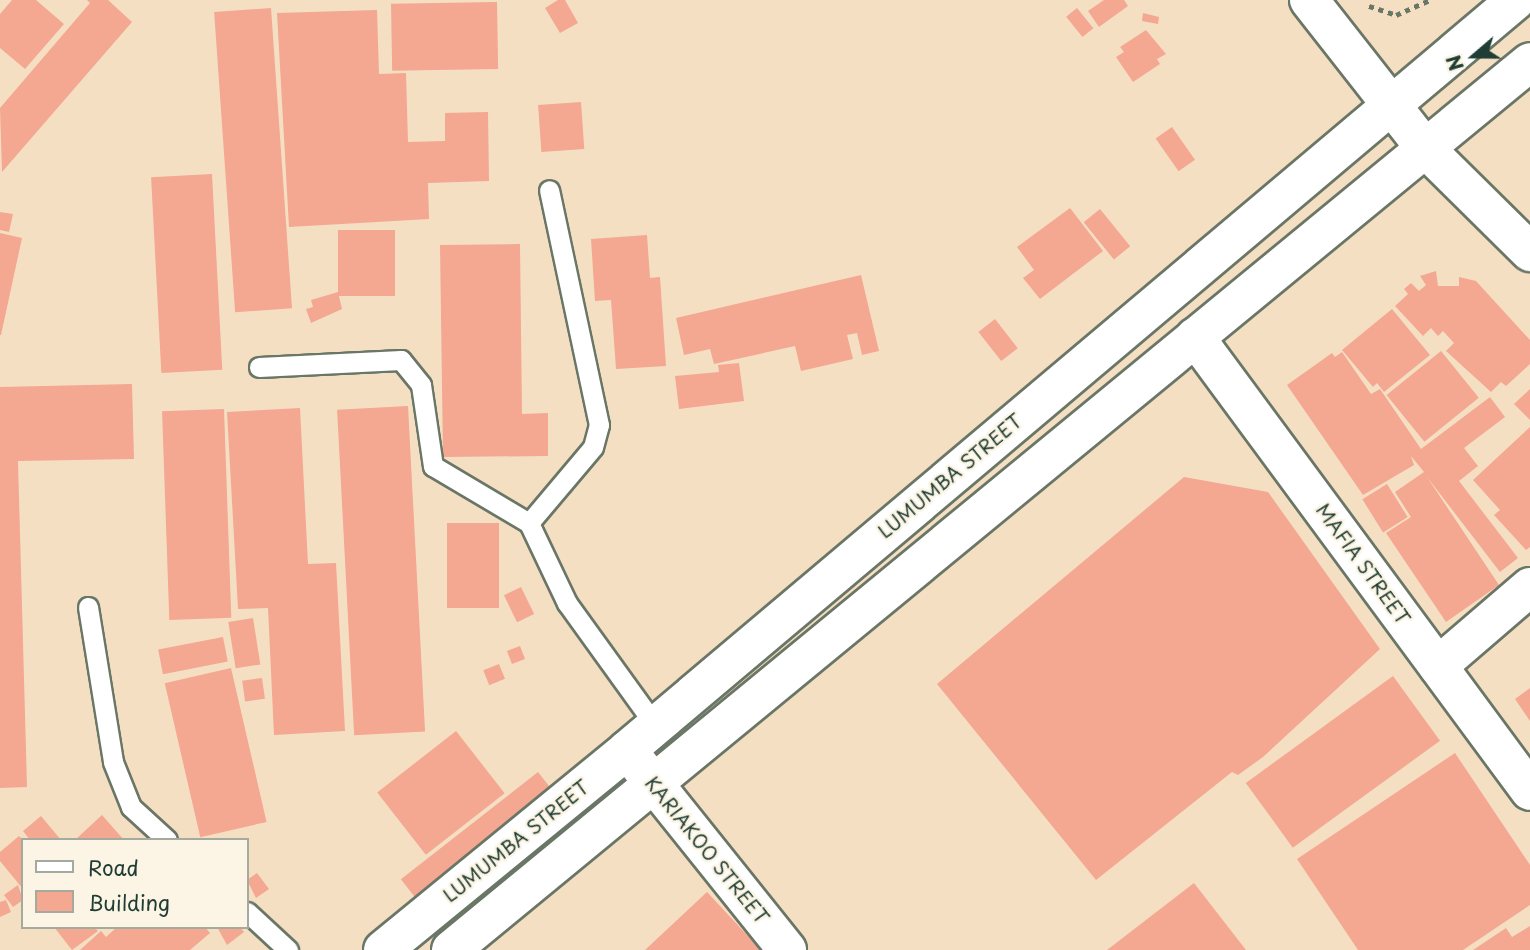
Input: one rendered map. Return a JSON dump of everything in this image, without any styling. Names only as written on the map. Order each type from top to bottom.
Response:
[{"type":"main road","points":[[1309,0],[1425,148],[1530,252]]},
{"type":"main road","name":"LUMUMBA STREET","points":[[383,950],[641,737],[1516,0]]},
{"type":"main road","points":[[451,950],[1530,62]]},
{"type":"main road","name":"MAFIA STREET","points":[[1195,337],[1530,791]]},
{"type":"main road","points":[[1438,666],[1530,587]]},
{"type":"main road","name":"KARIAKOO STREET","points":[[641,737],[654,783],[787,950]]},
{"type":"lane","points":[[529,523],[593,447],[599,425],[549,190]]},
{"type":"lane","points":[[260,367],[401,360],[421,385],[433,466],[529,523],[567,603],[641,737]]},
{"type":"lane","points":[[88,607],[113,762],[131,807],[165,838]]},
{"type":"lane","points":[[248,913],[288,950]]},
{"type":"path","points":[[1364,0],[1368,6],[1395,15],[1430,0]]},
{"type":"building","points":[[12,0],[36,0],[64,24],[25,69],[0,48],[0,14]]},
{"type":"building","points":[[87,0],[108,0],[132,22],[2,172],[0,108],[90,3]]},
{"type":"building","points":[[558,0],[565,0],[578,23],[560,33],[545,8]]},
{"type":"building","points":[[1104,0],[1124,0],[1128,6],[1099,27],[1088,11]]},
{"type":"building","points":[[497,2],[498,69],[392,71],[391,4]]},
{"type":"building","points":[[271,8],[292,308],[235,312],[214,12]]},
{"type":"building","points":[[1077,8],[1093,28],[1082,37],[1066,17]]},
{"type":"building","points":[[377,10],[379,74],[406,73],[408,142],[445,141],[445,113],[488,112],[489,181],[428,183],[429,219],[289,227],[277,13]]},
{"type":"building","points":[[1143,13],[1159,17],[1158,24],[1142,21]]},
{"type":"building","points":[[1146,30],[1166,54],[1157,59],[1160,64],[1133,82],[1116,57],[1124,52],[1120,47]]},
{"type":"building","points":[[581,102],[584,149],[541,152],[538,105]]},
{"type":"building","points":[[1172,127],[1195,160],[1179,171],[1156,138]]},
{"type":"building","points":[[212,174],[222,370],[161,373],[151,177]]},
{"type":"building","points":[[1070,208],[1103,251],[1040,299],[1023,278],[1034,270],[1017,247]]},
{"type":"building","points":[[1100,209],[1130,246],[1114,260],[1084,222]]},
{"type":"building","points":[[0,212],[13,214],[9,232],[0,230]]},
{"type":"building","points":[[338,230],[395,230],[395,296],[338,296]]},
{"type":"building","points":[[0,233],[22,238],[1,335],[0,335]]},
{"type":"building","points":[[647,235],[650,278],[660,277],[666,366],[616,369],[611,300],[595,301],[591,239]]},
{"type":"building","points":[[520,244],[522,414],[548,413],[548,456],[443,457],[440,245]]},
{"type":"building","points":[[1436,271],[1438,286],[1459,286],[1459,277],[1476,281],[1530,340],[1530,364],[1506,386],[1501,382],[1491,392],[1446,351],[1454,343],[1443,331],[1438,336],[1431,328],[1423,336],[1395,306],[1408,294],[1404,289],[1411,283],[1419,291],[1426,285],[1420,276]]},
{"type":"building","points":[[861,275],[879,351],[862,355],[857,333],[847,335],[853,359],[801,371],[795,346],[714,364],[710,349],[684,355],[676,318]]},
{"type":"building","points":[[338,292],[342,309],[311,323],[306,309],[313,307],[311,300]]},
{"type":"building","points":[[1392,309],[1430,355],[1384,392],[1377,383],[1373,387],[1342,350]]},
{"type":"building","points":[[995,319],[1018,348],[1001,361],[978,332]]},
{"type":"building","points":[[1441,351],[1479,398],[1424,442],[1387,395]]},
{"type":"building","points":[[1342,352],[1371,394],[1380,389],[1421,449],[1490,397],[1505,417],[1464,448],[1478,466],[1459,481],[1518,558],[1500,572],[1427,477],[1499,585],[1446,622],[1386,533],[1411,517],[1395,492],[1424,472],[1411,456],[1414,465],[1363,495],[1287,385],[1332,353],[1335,357]]},
{"type":"building","points":[[739,363],[744,401],[679,409],[675,376],[719,372],[718,365]]},
{"type":"building","points":[[132,384],[134,459],[18,461],[27,787],[0,788],[0,387]]},
{"type":"building","points":[[1530,389],[1530,420],[1514,404]]},
{"type":"building","points":[[408,406],[425,732],[354,735],[337,410]]},
{"type":"building","points":[[300,408],[308,564],[336,563],[345,731],[274,735],[268,608],[238,609],[227,412]]},
{"type":"building","points":[[224,409],[231,618],[169,620],[162,411]]},
{"type":"building","points":[[1530,427],[1530,547],[1526,550],[1494,515],[1500,510],[1473,480]]},
{"type":"building","points":[[1184,477],[1268,492],[1380,649],[1263,757],[1238,775],[1232,772],[1096,880],[937,684]]},
{"type":"building","points":[[1387,484],[1408,517],[1383,532],[1362,499]]},
{"type":"building","points":[[447,523],[499,523],[499,608],[447,608]]},
{"type":"building","points":[[521,587],[534,614],[517,622],[504,595]]},
{"type":"building","points":[[253,618],[260,664],[236,668],[228,622]]},
{"type":"building","points":[[223,637],[228,662],[163,674],[158,650]]},
{"type":"building","points":[[520,646],[525,659],[512,664],[507,651]]},
{"type":"building","points":[[499,664],[505,679],[489,685],[483,670]]},
{"type":"building","points":[[231,668],[267,822],[200,837],[165,683]]},
{"type":"building","points":[[1393,676],[1440,741],[1293,848],[1246,783]]},
{"type":"building","points":[[262,678],[265,699],[245,702],[242,681]]},
{"type":"building","points":[[1530,688],[1530,721],[1515,699]]},
{"type":"building","points":[[456,731],[505,793],[426,855],[377,793]]},
{"type":"building","points":[[1455,753],[1530,865],[1530,905],[1463,950],[1358,950],[1297,859]]},
{"type":"building","points":[[538,772],[560,800],[423,907],[401,879]]},
{"type":"building","points":[[102,815],[122,838],[77,838]]},
{"type":"building","points":[[41,816],[59,838],[28,838],[23,831]]},
{"type":"building","points":[[19,836],[21,838],[21,887],[0,861],[0,852]]},
{"type":"building","points":[[257,873],[269,889],[256,898],[248,879]]},
{"type":"building","points":[[1194,883],[1246,950],[1107,950]]},
{"type":"building","points":[[18,885],[21,901],[13,907],[4,895]]},
{"type":"building","points":[[707,892],[761,950],[645,950]]},
{"type":"building","points":[[6,900],[11,912],[0,917],[0,902]]},
{"type":"building","points":[[1530,926],[1530,950],[1473,950],[1506,928],[1512,937]]},
{"type":"building","points":[[56,929],[98,931],[72,950]]},
{"type":"building","points":[[115,929],[207,929],[210,933],[190,950],[80,950],[101,931],[106,937]]},
{"type":"building","points":[[218,929],[242,929],[244,932],[227,945]]}]
